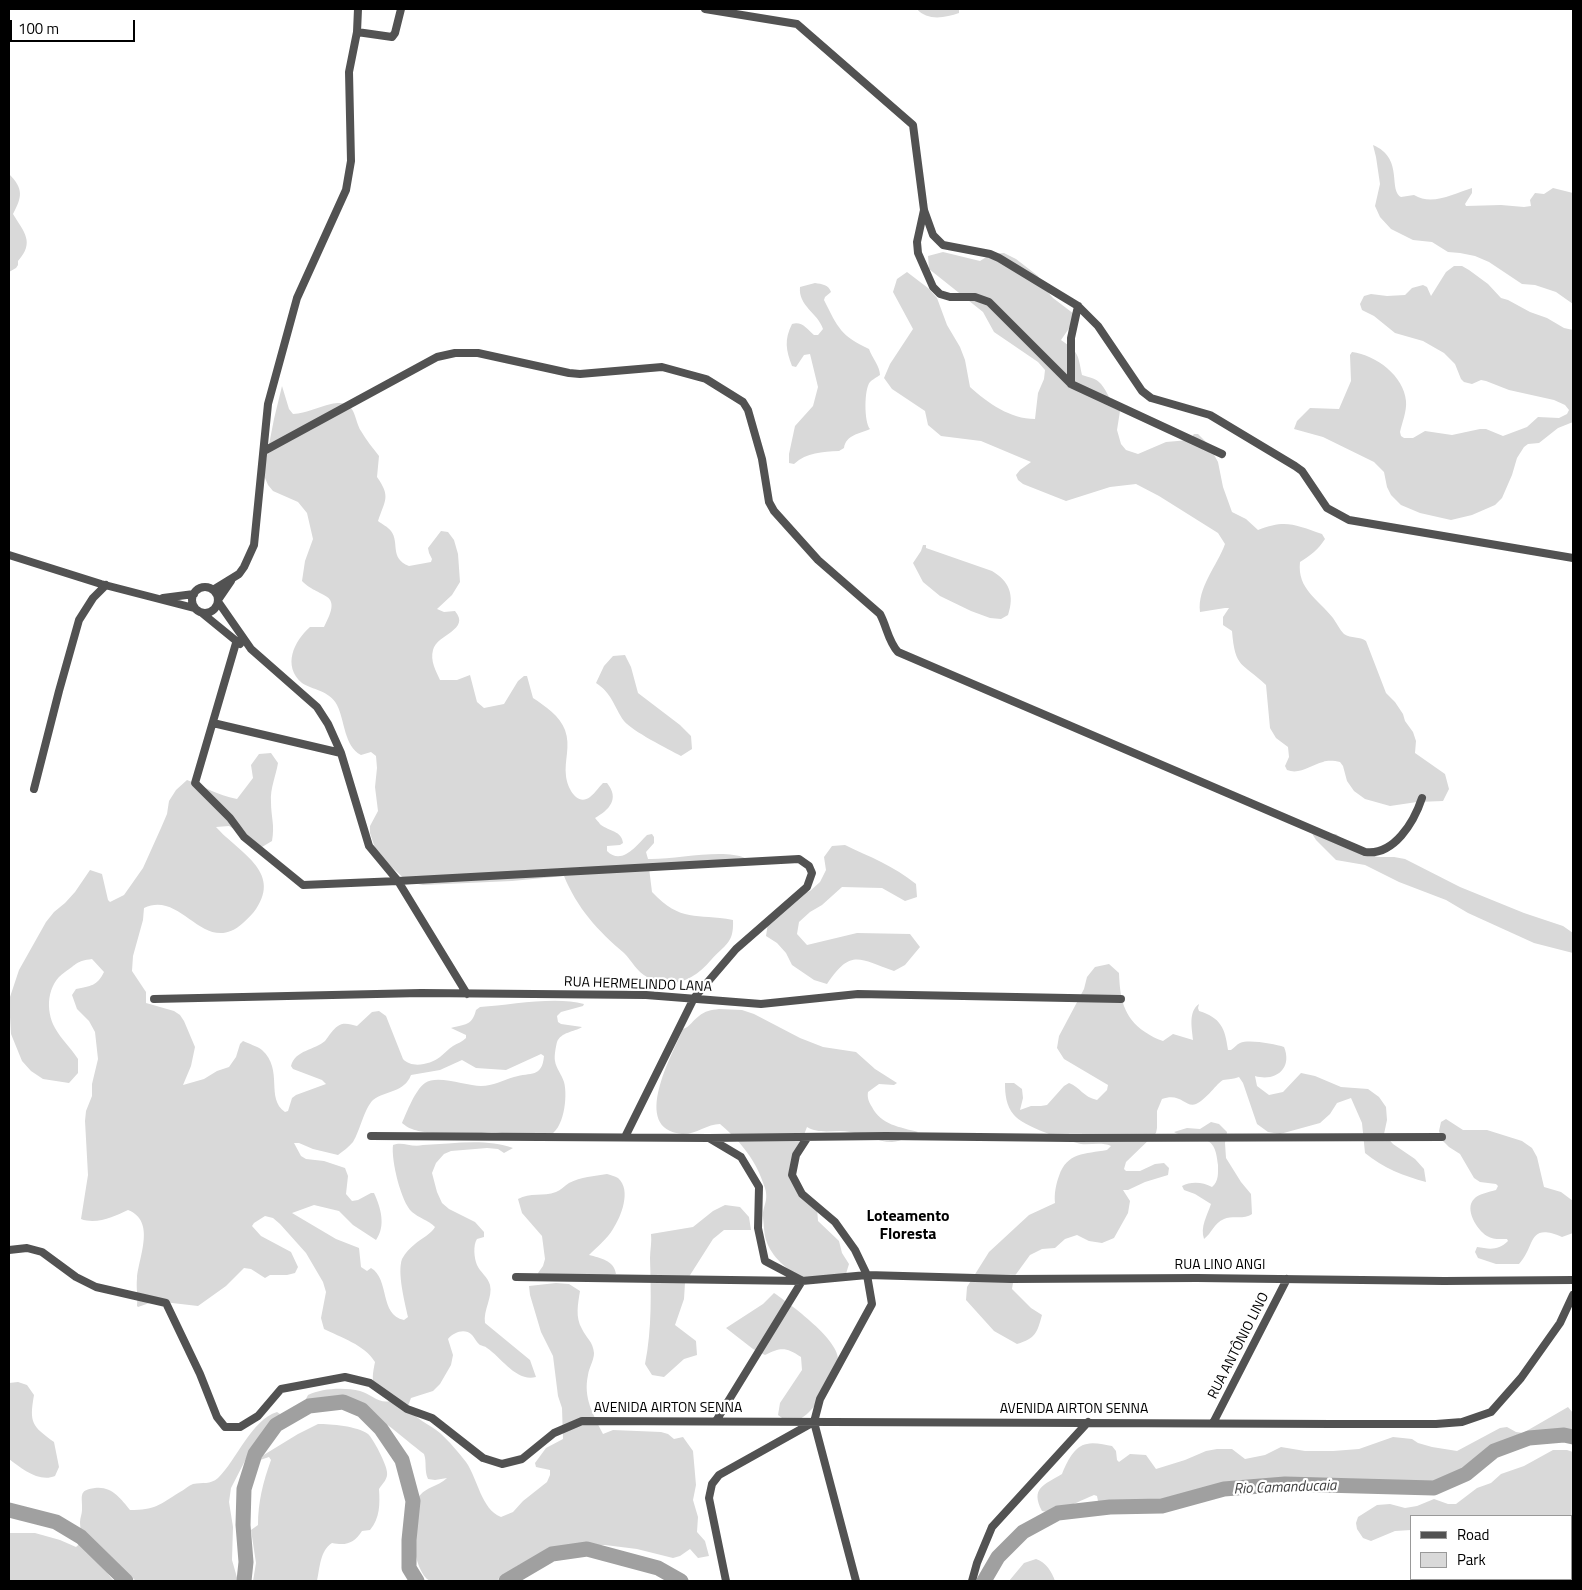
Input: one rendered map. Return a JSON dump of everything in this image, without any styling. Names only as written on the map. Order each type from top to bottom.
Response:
[{"type":"street","points":[[202,613],[210,612],[218,602],[232,579],[244,566],[254,544],[268,404],[297,298],[346,190],[351,161],[349,72],[357,32],[358,9]]},
{"type":"street","points":[[357,32],[392,36],[395,33],[401,9]]},
{"type":"street","points":[[705,9],[797,24],[913,125],[924,210],[933,235],[943,245],[990,254],[999,258],[1078,306],[1098,326],[1142,391],[1151,398],[1210,415],[1295,466],[1302,471],[1327,508],[1349,520],[1573,558]]},
{"type":"street","points":[[924,210],[917,242],[918,252],[933,287],[940,294],[950,297],[975,297],[989,302],[1071,384],[1114,402],[1222,454]]},
{"type":"street","points":[[1071,384],[1071,338],[1078,306]]},
{"type":"street","points":[[264,450],[437,357],[454,353],[478,353],[569,373],[580,374],[662,367],[706,379],[743,402],[748,410],[762,459],[769,502],[774,511],[818,560],[880,614],[885,622],[891,644],[898,652],[1365,852],[1374,854],[1387,848],[1412,823],[1422,798]]},
{"type":"street","points":[[9,555],[106,585],[194,608],[236,643],[251,649]]},
{"type":"street","points":[[159,598],[194,594],[203,588],[213,590],[232,579]]},
{"type":"street","points":[[34,789],[58,691],[79,620],[93,598],[106,585]]},
{"type":"street","points":[[213,590],[218,602],[251,649],[316,707],[328,724],[341,753],[369,846],[398,881],[466,994]]},
{"type":"street","points":[[194,594],[192,601],[194,608]]},
{"type":"street","points":[[236,643],[195,783],[230,818],[244,837],[304,885],[799,859],[805,862],[811,869],[812,873],[808,887],[736,949],[694,998],[624,1137]]},
{"type":"street","points":[[213,722],[341,753]]},
{"type":"street","name":"RUA HERMELINDO LANA","points":[[154,999],[466,994],[646,995],[761,1004],[858,994],[1121,999]]},
{"type":"street","points":[[371,1136],[710,1138],[886,1136],[1072,1138],[1442,1137]]},
{"type":"street","points":[[710,1138],[741,1157],[759,1187],[758,1228],[765,1261],[802,1281],[716,1421]]},
{"type":"street","points":[[807,1138],[796,1155],[792,1175],[802,1194],[835,1222],[855,1250],[867,1274],[872,1304],[820,1399],[814,1422],[856,1581]]},
{"type":"street","name":"AVENIDA AIRTON SENNA","points":[[9,1250],[27,1248],[42,1252],[76,1277],[96,1287],[166,1303],[200,1374],[217,1417],[225,1426],[240,1427],[258,1416],[281,1389],[345,1377],[370,1383],[407,1409],[432,1418],[483,1458],[502,1464],[522,1459],[554,1433],[582,1421],[1418,1424],[1462,1422],[1491,1412],[1521,1378],[1560,1323],[1573,1295]]},
{"type":"street","name":"RUA LINO ANGI","points":[[516,1277],[802,1281],[867,1274],[1011,1279],[1573,1280]]},
{"type":"street","name":"RUA ANTÔNIO LINO","points":[[1213,1423],[1287,1279]]},
{"type":"street","points":[[726,1581],[709,1498],[712,1484],[719,1475],[814,1422]]},
{"type":"street","points":[[972,1581],[976,1563],[992,1527],[1088,1422]]},
{"type":"green space","points":[[917,9],[959,9],[959,13],[942,17],[931,17]]},
{"type":"green space","points":[[1373,145],[1389,157],[1397,193],[1401,197],[1414,195],[1428,199],[1443,198],[1472,188],[1472,193],[1465,204],[1466,206],[1501,205],[1524,207],[1531,206],[1530,200],[1535,193],[1544,194],[1553,188],[1573,193],[1573,304],[1556,292],[1535,285],[1522,284],[1489,262],[1475,256],[1448,252],[1432,242],[1413,240],[1391,229],[1380,217],[1375,206],[1380,184]]},
{"type":"green space","points":[[9,174],[17,184],[20,193],[20,198],[13,214],[24,232],[27,243],[18,261],[18,265],[9,272]]},
{"type":"green space","points":[[943,252],[980,261],[991,254],[1004,253],[1016,259],[1038,276],[1044,288],[1053,298],[1074,314],[1070,327],[1061,340],[1077,354],[1082,375],[1099,382],[1120,411],[1117,430],[1121,444],[1126,450],[1138,454],[1166,442],[1189,440],[1194,434],[1198,434],[1208,444],[1218,462],[1223,487],[1232,512],[1246,519],[1258,530],[1276,525],[1290,524],[1322,534],[1325,539],[1322,543],[1314,552],[1300,562],[1300,571],[1305,587],[1333,618],[1344,634],[1366,641],[1386,693],[1395,702],[1413,732],[1416,741],[1415,753],[1445,774],[1449,789],[1443,801],[1390,806],[1365,799],[1354,791],[1347,781],[1340,762],[1327,761],[1301,770],[1287,770],[1285,766],[1289,757],[1288,747],[1276,738],[1270,728],[1266,685],[1241,664],[1235,652],[1232,631],[1223,625],[1223,617],[1229,608],[1200,612],[1204,586],[1225,544],[1218,533],[1136,484],[1110,487],[1066,501],[1023,484],[1016,475],[1031,462],[981,441],[941,436],[928,425],[925,411],[892,389],[884,378],[890,364],[913,329],[893,292],[897,279],[907,272],[928,288],[937,298],[947,325],[965,360],[970,387],[984,399],[1008,413],[1035,419],[1038,393],[1044,379],[1045,370],[1038,362],[994,332],[983,312],[929,269],[928,256]]},
{"type":"green space","points":[[1454,266],[1462,266],[1469,270],[1488,284],[1501,298],[1547,318],[1564,328],[1573,330],[1573,422],[1558,428],[1539,443],[1528,444],[1524,447],[1517,458],[1502,498],[1495,505],[1472,515],[1451,520],[1420,513],[1401,505],[1391,495],[1384,472],[1374,462],[1323,437],[1294,429],[1297,421],[1310,408],[1339,409],[1351,381],[1350,355],[1352,352],[1370,357],[1379,362],[1400,383],[1406,401],[1400,432],[1404,438],[1413,438],[1425,431],[1452,435],[1480,429],[1486,429],[1503,436],[1527,427],[1538,417],[1559,418],[1567,414],[1569,410],[1565,405],[1554,400],[1509,390],[1481,380],[1472,384],[1464,382],[1455,364],[1444,353],[1423,341],[1395,333],[1374,316],[1362,310],[1360,304],[1364,296],[1371,294],[1387,296],[1405,295],[1412,288],[1423,285],[1427,287],[1431,296],[1446,272]]},
{"type":"green space","points":[[815,283],[829,288],[831,292],[824,300],[833,318],[846,335],[869,349],[879,368],[880,375],[870,382],[867,391],[866,413],[870,429],[847,440],[844,448],[839,451],[809,455],[794,464],[789,463],[789,454],[795,426],[813,406],[818,387],[810,354],[804,355],[796,367],[792,366],[787,350],[787,340],[792,324],[802,325],[814,335],[818,335],[823,329],[800,294],[800,287]]},
{"type":"green space","points":[[282,386],[289,409],[293,414],[339,403],[350,406],[353,410],[358,426],[379,456],[377,477],[384,489],[385,499],[378,521],[387,527],[394,536],[397,555],[403,563],[409,566],[431,562],[432,559],[428,548],[441,531],[448,532],[454,540],[458,554],[460,582],[452,595],[437,609],[444,612],[455,611],[459,617],[459,623],[452,632],[440,640],[433,650],[433,662],[440,680],[457,680],[470,675],[477,702],[484,708],[504,704],[518,681],[527,676],[533,698],[556,716],[565,730],[567,736],[566,776],[571,790],[577,798],[585,799],[590,797],[603,783],[607,783],[611,789],[613,799],[611,804],[595,818],[601,825],[618,834],[623,843],[607,846],[607,851],[613,855],[624,855],[647,835],[652,834],[654,843],[646,852],[648,859],[711,854],[736,855],[745,858],[649,868],[652,892],[662,902],[681,913],[733,920],[732,934],[728,943],[690,978],[674,983],[665,983],[643,975],[589,918],[569,888],[564,876],[512,881],[423,885],[408,882],[386,862],[375,848],[370,833],[370,826],[378,811],[375,787],[376,756],[371,752],[361,755],[355,751],[348,739],[340,711],[334,700],[325,693],[302,683],[293,669],[292,654],[299,639],[310,627],[324,627],[332,607],[328,597],[302,581],[305,561],[313,539],[307,513],[298,502],[273,491],[265,478],[265,465]]},
{"type":"green space","points":[[923,545],[926,545],[926,548],[992,571],[1003,579],[1009,589],[1011,601],[1008,615],[1001,619],[990,618],[971,611],[940,596],[923,582],[913,563]]},
{"type":"green space","points":[[625,655],[631,667],[638,693],[680,725],[691,736],[692,749],[681,756],[628,725],[606,691],[596,683],[604,666],[613,656]]},
{"type":"green space","points":[[271,753],[278,763],[271,797],[272,841],[262,847],[229,826],[216,827],[254,863],[261,873],[264,884],[263,896],[253,913],[243,923],[229,932],[216,933],[205,929],[170,907],[158,905],[144,908],[143,920],[133,956],[132,971],[146,992],[146,1003],[174,1011],[184,1021],[195,1047],[191,1066],[183,1085],[204,1079],[217,1071],[229,1067],[243,1041],[262,1050],[268,1058],[274,1075],[276,1099],[279,1106],[285,1112],[288,1111],[292,1098],[296,1095],[326,1084],[322,1080],[293,1069],[291,1066],[293,1061],[301,1053],[325,1041],[334,1029],[340,1025],[357,1026],[372,1012],[379,1011],[386,1016],[403,1059],[416,1065],[436,1060],[451,1047],[466,1038],[466,1035],[451,1028],[470,1022],[476,1010],[480,1007],[547,1001],[584,1004],[583,1006],[561,1012],[557,1016],[558,1022],[561,1024],[582,1027],[561,1036],[557,1042],[555,1061],[564,1082],[565,1104],[561,1120],[553,1133],[541,1138],[498,1132],[443,1134],[417,1131],[402,1123],[415,1096],[425,1083],[444,1080],[475,1086],[490,1085],[514,1077],[535,1073],[541,1068],[543,1063],[544,1056],[541,1054],[506,1070],[476,1068],[462,1060],[440,1070],[411,1075],[404,1085],[373,1100],[367,1109],[353,1142],[338,1155],[294,1143],[301,1156],[306,1159],[324,1161],[345,1168],[348,1176],[346,1194],[352,1201],[374,1193],[379,1205],[382,1223],[376,1240],[353,1225],[339,1211],[314,1205],[292,1213],[336,1239],[359,1248],[361,1267],[367,1271],[371,1268],[377,1273],[391,1311],[396,1317],[404,1320],[408,1317],[400,1272],[402,1259],[409,1249],[435,1227],[412,1212],[408,1207],[395,1170],[393,1145],[419,1146],[480,1142],[513,1148],[504,1153],[498,1149],[487,1148],[451,1151],[444,1154],[436,1163],[432,1173],[442,1203],[449,1209],[475,1222],[484,1232],[484,1237],[477,1239],[474,1252],[477,1265],[488,1279],[491,1290],[485,1313],[485,1323],[530,1360],[536,1377],[529,1378],[516,1373],[493,1352],[480,1345],[469,1333],[460,1332],[453,1334],[448,1339],[453,1355],[451,1365],[440,1384],[433,1391],[411,1398],[408,1406],[418,1418],[443,1436],[463,1458],[484,1501],[494,1513],[501,1517],[513,1512],[523,1501],[547,1482],[550,1470],[536,1467],[535,1463],[546,1448],[563,1439],[562,1408],[558,1396],[553,1356],[541,1332],[529,1286],[556,1283],[569,1284],[580,1291],[578,1320],[591,1343],[594,1353],[588,1375],[588,1399],[603,1434],[613,1430],[661,1432],[668,1434],[674,1439],[683,1437],[693,1451],[696,1485],[693,1500],[698,1517],[697,1532],[705,1541],[709,1556],[698,1558],[690,1549],[680,1556],[673,1558],[637,1549],[587,1545],[561,1549],[519,1565],[497,1581],[430,1581],[419,1567],[414,1544],[413,1519],[417,1500],[423,1492],[447,1478],[428,1479],[424,1454],[364,1409],[345,1402],[316,1402],[306,1399],[308,1395],[314,1393],[341,1389],[360,1391],[382,1401],[390,1401],[374,1385],[375,1362],[371,1356],[352,1342],[324,1329],[321,1318],[326,1292],[323,1282],[306,1253],[280,1224],[273,1218],[265,1216],[252,1226],[261,1236],[291,1252],[298,1267],[295,1273],[270,1275],[265,1278],[251,1269],[244,1268],[226,1286],[198,1306],[155,1301],[138,1307],[137,1278],[144,1240],[142,1222],[137,1215],[128,1210],[99,1220],[87,1221],[81,1219],[88,1175],[86,1111],[92,1096],[92,1084],[98,1059],[95,1032],[89,1021],[77,1009],[72,995],[76,989],[96,983],[104,972],[92,959],[80,962],[59,977],[51,990],[49,1006],[52,1021],[57,1032],[78,1059],[78,1073],[69,1083],[43,1079],[31,1071],[22,1061],[11,1034],[9,1000],[19,970],[46,922],[75,892],[90,870],[102,874],[110,902],[124,895],[143,868],[167,814],[169,801],[176,790],[187,780],[237,799],[253,778],[251,765],[259,754]]},
{"type":"green space","points":[[1311,832],[1336,834],[1350,845],[1367,854],[1378,857],[1405,859],[1460,887],[1524,913],[1563,926],[1573,933],[1573,953],[1534,943],[1468,913],[1446,900],[1399,882],[1365,865],[1336,860],[1316,840]]},
{"type":"green space","points":[[845,845],[882,862],[908,878],[916,884],[917,897],[905,901],[882,888],[842,887],[799,922],[797,934],[807,945],[857,933],[910,934],[920,947],[905,965],[894,971],[864,960],[850,961],[835,973],[827,984],[814,980],[792,965],[786,953],[777,943],[766,936],[768,923],[796,896],[810,891],[820,882],[826,870],[824,857],[832,846]]},
{"type":"green space","points":[[1109,964],[1119,973],[1120,991],[1127,1013],[1138,1026],[1156,1038],[1163,1041],[1173,1034],[1193,1040],[1192,1016],[1193,1011],[1199,1004],[1199,1011],[1212,1017],[1221,1025],[1228,1050],[1244,1042],[1268,1043],[1284,1047],[1286,1062],[1280,1072],[1269,1077],[1255,1076],[1257,1086],[1269,1095],[1283,1092],[1301,1073],[1315,1076],[1341,1087],[1368,1089],[1379,1097],[1386,1107],[1387,1120],[1384,1134],[1393,1144],[1415,1159],[1424,1169],[1426,1182],[1394,1171],[1365,1153],[1362,1123],[1351,1098],[1337,1103],[1330,1114],[1320,1123],[1280,1134],[1268,1132],[1257,1124],[1243,1083],[1239,1077],[1223,1080],[1204,1099],[1196,1104],[1192,1105],[1174,1097],[1162,1099],[1157,1111],[1156,1133],[1126,1162],[1124,1169],[1126,1171],[1140,1171],[1155,1164],[1164,1163],[1169,1168],[1168,1175],[1145,1182],[1128,1190],[1123,1190],[1130,1201],[1128,1213],[1114,1238],[1102,1243],[1089,1241],[1077,1235],[1065,1239],[1055,1248],[1042,1249],[1030,1255],[1014,1277],[1012,1289],[1031,1308],[1042,1315],[1035,1334],[1017,1344],[994,1331],[966,1300],[967,1287],[989,1252],[1029,1215],[1055,1203],[1057,1182],[1062,1168],[1067,1162],[1084,1154],[1107,1150],[1111,1146],[1104,1144],[1081,1144],[1026,1124],[1014,1115],[1009,1108],[1005,1083],[1014,1083],[1022,1089],[1023,1098],[1020,1110],[1031,1106],[1047,1105],[1069,1083],[1088,1097],[1097,1100],[1107,1090],[1108,1085],[1064,1059],[1057,1048],[1059,1036],[1084,989],[1087,977],[1095,967]]},
{"type":"green space","points":[[719,1009],[742,1010],[823,1047],[856,1052],[875,1069],[897,1083],[894,1085],[879,1084],[868,1092],[869,1102],[880,1118],[886,1122],[918,1132],[902,1140],[892,1142],[881,1141],[845,1131],[817,1131],[807,1127],[798,1150],[791,1178],[811,1197],[817,1208],[818,1221],[839,1241],[842,1253],[849,1264],[845,1277],[803,1277],[797,1275],[776,1257],[768,1246],[765,1235],[763,1214],[766,1193],[761,1178],[753,1160],[735,1138],[720,1124],[715,1124],[692,1133],[682,1134],[667,1129],[659,1119],[657,1105],[659,1089],[664,1072],[683,1029],[704,1013]]},
{"type":"green space","points":[[1446,1119],[1463,1130],[1487,1130],[1522,1141],[1532,1148],[1537,1157],[1544,1187],[1561,1192],[1573,1201],[1573,1233],[1562,1237],[1543,1232],[1537,1234],[1519,1264],[1496,1264],[1478,1258],[1475,1252],[1477,1247],[1497,1248],[1508,1241],[1507,1239],[1494,1239],[1487,1236],[1479,1229],[1471,1214],[1471,1203],[1474,1199],[1481,1194],[1496,1190],[1498,1186],[1496,1184],[1480,1182],[1474,1178],[1460,1154],[1442,1140],[1439,1131],[1441,1122]]},
{"type":"green space","points":[[1211,1122],[1219,1124],[1227,1132],[1225,1143],[1226,1158],[1251,1194],[1252,1214],[1246,1217],[1227,1218],[1221,1221],[1204,1239],[1203,1226],[1211,1204],[1195,1194],[1184,1190],[1182,1186],[1189,1183],[1197,1183],[1212,1187],[1218,1177],[1216,1153],[1209,1142],[1174,1132],[1187,1128],[1200,1129]]},
{"type":"green space","points":[[607,1174],[618,1178],[622,1183],[625,1196],[624,1204],[611,1233],[589,1255],[609,1263],[615,1269],[616,1274],[539,1275],[538,1273],[545,1259],[542,1236],[522,1213],[518,1199],[551,1193],[578,1179]]},
{"type":"green space","points":[[725,1205],[740,1207],[749,1217],[751,1230],[724,1230],[713,1239],[685,1283],[684,1299],[675,1325],[696,1341],[697,1355],[684,1359],[664,1377],[652,1375],[645,1364],[650,1324],[651,1234],[693,1227],[713,1211]]},
{"type":"green space","points":[[774,1293],[802,1314],[832,1343],[837,1353],[838,1361],[818,1401],[807,1414],[790,1424],[778,1415],[780,1403],[802,1370],[801,1357],[783,1349],[765,1355],[753,1349],[726,1328],[763,1304]]},
{"type":"green space","points":[[18,1382],[27,1385],[34,1395],[32,1418],[34,1423],[41,1432],[54,1442],[59,1467],[55,1476],[43,1478],[30,1474],[9,1459],[9,1383]]},
{"type":"green space","points":[[1568,1407],[1573,1413],[1573,1433],[1499,1449],[1488,1454],[1477,1465],[1461,1476],[1437,1482],[1399,1485],[1363,1484],[1344,1488],[1321,1487],[1303,1490],[1258,1487],[1226,1491],[1192,1505],[1178,1506],[1147,1505],[1121,1507],[1098,1501],[1097,1496],[1094,1495],[1054,1511],[1042,1511],[1039,1503],[1038,1492],[1041,1488],[1062,1474],[1078,1448],[1090,1443],[1112,1446],[1116,1451],[1119,1462],[1130,1454],[1146,1455],[1156,1469],[1206,1451],[1217,1449],[1232,1449],[1245,1459],[1265,1455],[1281,1447],[1305,1451],[1359,1449],[1393,1437],[1412,1439],[1432,1447],[1457,1451],[1500,1428],[1507,1427],[1516,1432],[1523,1433]]},
{"type":"green space","points":[[277,1412],[280,1414],[278,1420],[248,1455],[231,1488],[229,1502],[233,1527],[232,1560],[238,1581],[136,1581],[105,1553],[100,1552],[102,1564],[114,1581],[9,1581],[9,1533],[35,1533],[76,1547],[81,1539],[80,1522],[83,1492],[95,1488],[106,1489],[115,1494],[130,1510],[156,1506],[193,1484],[209,1482],[218,1478],[225,1471],[252,1431],[268,1416]]},
{"type":"green space","points":[[318,1424],[351,1427],[368,1434],[373,1441],[385,1464],[387,1474],[385,1481],[379,1489],[378,1516],[376,1521],[370,1530],[362,1531],[350,1543],[332,1543],[328,1546],[321,1560],[317,1581],[253,1581],[256,1563],[251,1530],[258,1525],[262,1492],[271,1460],[269,1457],[260,1460],[262,1456]]},
{"type":"green space","points":[[1553,1450],[1573,1452],[1572,1523],[1572,1515],[1410,1515],[1410,1530],[1395,1531],[1371,1541],[1363,1538],[1357,1529],[1358,1517],[1377,1505],[1390,1504],[1405,1508],[1417,1506],[1434,1499],[1448,1504],[1456,1504],[1477,1488],[1491,1483],[1501,1474],[1524,1466]]},
{"type":"green space","points":[[1036,1559],[1043,1562],[1055,1581],[1009,1581],[1024,1563]]},
{"type":"waterway","name":"Rio Camanducaia","points":[[244,1581],[246,1562],[243,1525],[244,1489],[255,1454],[276,1425],[309,1406],[343,1402],[362,1410],[381,1429],[402,1460],[413,1501],[409,1540],[409,1568],[417,1581]]},
{"type":"waterway","name":"Rio Camanducaia","points":[[984,1581],[998,1557],[1023,1532],[1058,1513],[1110,1507],[1162,1506],[1224,1489],[1285,1484],[1434,1488],[1466,1474],[1494,1451],[1529,1438],[1564,1435],[1573,1437]]},
{"type":"waterway","name":"Rio Camanducaia","points":[[9,1510],[56,1522],[81,1537],[126,1581]]},
{"type":"waterway","name":"Rio Camanducaia","points":[[506,1581],[552,1554],[587,1549],[658,1568],[681,1581]]},
{"type":"district","name":"Loteamento Floresta","points":[[908,1226]]}]
